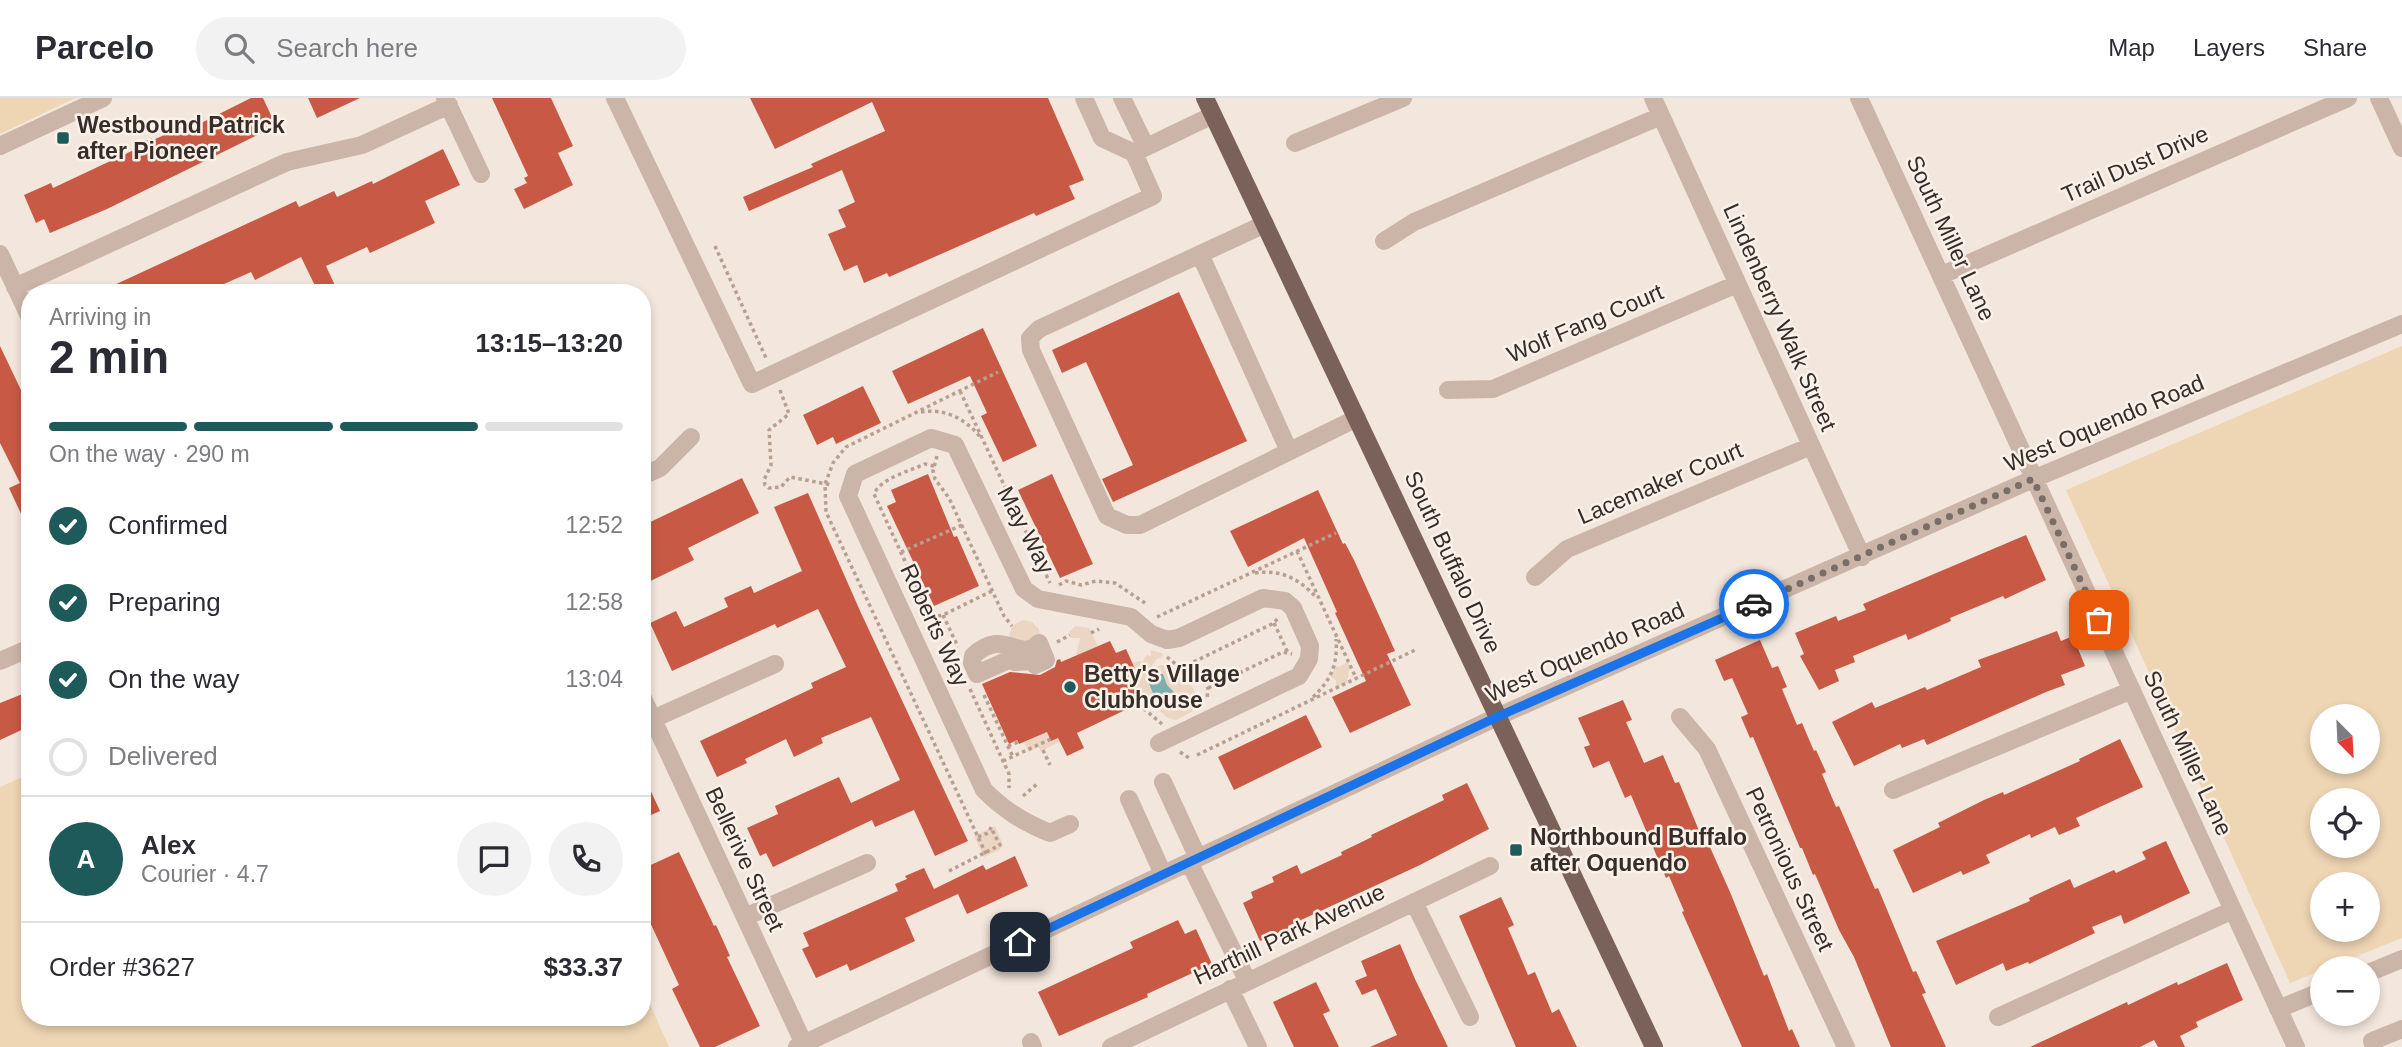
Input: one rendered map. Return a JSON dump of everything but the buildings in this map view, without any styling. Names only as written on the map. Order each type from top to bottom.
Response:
[{"type":"main road","name":"South Buffalo Drive","points":[[1205,98],[1654,1047]]},
{"type":"street","points":[[0,146],[103,98]]},
{"type":"street","points":[[615,98],[752,384],[1153,196],[1122,98]]},
{"type":"street","points":[[1084,98],[1102,138],[1140,150],[1213,115]]},
{"type":"street","points":[[1295,143],[1403,98]]},
{"type":"street","name":"Lindenberry Walk Street","points":[[1653,98],[1862,556]]},
{"type":"street","name":"South Miller Lane","points":[[1859,98],[2296,1047]]},
{"type":"street","name":"Trail Dust Drive","points":[[1942,275],[2348,98]]},
{"type":"street","points":[[2378,98],[2402,148]]},
{"type":"street","points":[[22,284],[287,162],[362,145],[447,102],[481,174]]},
{"type":"street","points":[[1384,241],[1414,222],[1661,116]]},
{"type":"street","points":[[1265,224],[1039,329],[1030,338],[1031,350],[1107,516],[1127,525],[1140,525],[1357,418]]},
{"type":"street","points":[[0,254],[21,299]]},
{"type":"street","points":[[1200,254],[1289,451]]},
{"type":"street","points":[[15,287],[21,284]]},
{"type":"street","name":"Wolf Fang Court","points":[[1448,390],[1493,389],[1737,284]]},
{"type":"street","name":"West Oquendo Road","points":[[801,1045],[1499,716],[2033,479],[2402,324]]},
{"type":"street","points":[[651,472],[660,468],[691,437]]},
{"type":"street","name":"Roberts Way","points":[[941,445],[931,438],[855,474],[848,496],[984,790],[1003,809],[1037,828],[1050,833],[1070,824]]},
{"type":"street","name":"May Way","points":[[941,445],[955,445],[1024,589],[1038,599],[1131,617],[1151,635],[1167,640],[1179,638],[1263,598],[1283,606]]},
{"type":"street","name":"Lacemaker Court","points":[[1535,577],[1567,549],[1811,446]]},
{"type":"street","points":[[1164,736],[1298,676],[1316,661],[1293,608],[1283,606]]},
{"type":"street","points":[[0,661],[21,652]]},
{"type":"street","points":[[653,719],[775,664]]},
{"type":"street","points":[[1893,790],[2132,690]]},
{"type":"street","name":"Bellerive Street","points":[[651,715],[746,917],[801,1045]]},
{"type":"street","name":"Petronious Street","points":[[1680,717],[1707,749],[1846,1047]]},
{"type":"street","points":[[1163,782],[1193,860],[1247,981]]},
{"type":"street","points":[[1129,799],[1163,874]]},
{"type":"street","points":[[746,917],[867,863]]},
{"type":"street","name":"Harthill Park Avenue","points":[[1111,1047],[1490,866]]},
{"type":"street","points":[[1414,902],[1470,1017]]},
{"type":"street","points":[[1998,1017],[2233,910]]},
{"type":"street","points":[[2380,968],[2402,959]]},
{"type":"street","points":[[1230,989],[1258,1047]]},
{"type":"street","points":[[2278,1009],[2310,996]]},
{"type":"street","points":[[2374,1047],[2372,1041],[2402,1029]]},
{"type":"path","points":[[715,246],[768,363]]},
{"type":"path","points":[[778,384],[789,414],[769,430],[771,465],[764,480],[765,485],[769,488],[780,487],[790,477],[838,486]]},
{"type":"path","points":[[960,391],[1051,586],[1066,582],[1081,585],[1096,581],[1115,583],[1143,600],[1148,612]]},
{"type":"path","points":[[914,413],[932,411],[955,416],[973,429],[986,446]]},
{"type":"path","points":[[941,445],[934,466],[935,480],[949,498],[1004,616],[1012,626]]},
{"type":"path","points":[[934,466],[925,464],[883,483],[874,494],[928,611],[937,617],[992,591]]},
{"type":"path","points":[[901,552],[962,525]]},
{"type":"path","points":[[1151,620],[1336,533]]},
{"type":"path","points":[[1297,551],[1356,678]]},
{"type":"path","points":[[1249,574],[1268,571],[1293,578],[1320,601]]},
{"type":"path","points":[[1181,668],[1275,624],[1283,606]]},
{"type":"path","points":[[943,615],[963,656],[972,659]]},
{"type":"path","points":[[1208,688],[1285,652],[1275,624]]},
{"type":"path","points":[[1309,701],[1331,677],[1335,666],[1336,636]]},
{"type":"path","points":[[1197,755],[1415,650]]},
{"type":"path","points":[[1316,661],[1335,666]]},
{"type":"path","points":[[1203,681],[1208,688],[1208,709]]},
{"type":"path","points":[[970,688],[1009,774],[1009,799]]},
{"type":"path","points":[[984,695],[1013,757]]},
{"type":"path","points":[[1138,704],[1164,736]]},
{"type":"path","points":[[985,722],[994,717]]},
{"type":"path","points":[[1214,735],[1216,746]]},
{"type":"path","points":[[1003,761],[1051,739]]},
{"type":"path","points":[[1008,746],[1018,741]]},
{"type":"path","points":[[1043,750],[1050,765]]},
{"type":"path","points":[[1180,752],[1189,758]]},
{"type":"path","points":[[1023,796],[1037,785]]},
{"type":"path","points":[[978,837],[988,833],[996,819]]},
{"type":"path","points":[[949,871],[1000,845],[991,828]]},
{"type":"sand","points":[[0,98],[75,98],[0,134]]},
{"type":"sand","points":[[2402,346],[2402,938],[2357,956],[2310,956],[2310,975],[2290,983],[2066,490]]},
{"type":"sand","points":[[21,778],[21,1026],[651,1026],[651,1006],[669,1047],[0,1047],[0,787]]},
{"type":"shaded area","points":[[1023,620],[1032,622],[1039,629],[1040,638],[1033,649],[1009,638],[1012,626]]},
{"type":"shaded area","points":[[1075,626],[1089,628],[1098,646],[1076,656],[1080,638],[1072,638],[1069,632]]},
{"type":"shaded area","points":[[1151,650],[1162,653],[1163,656],[1156,660],[1148,671],[1161,665],[1169,666],[1175,672],[1180,667],[1188,674],[1183,679],[1196,695],[1193,711],[1176,720],[1166,717],[1145,696],[1138,694],[1129,674],[1136,670],[1133,663],[1142,662],[1147,655],[1151,656]]},
{"type":"shaded area","points":[[1348,661],[1350,666],[1347,683],[1336,688],[1336,680],[1331,677],[1335,666],[1340,667]]},
{"type":"shaded area","points":[[1047,732],[1060,742],[1041,751],[1038,747],[1029,752],[1024,742]]},
{"type":"shaded area","points":[[995,826],[1003,845],[984,857],[974,836]]},
{"type":"water","points":[[1158,674],[1163,674],[1167,685],[1176,694],[1174,703],[1167,707],[1154,696],[1148,681]]},
{"type":"way so far","points":[[1754,604],[2033,479],[2099,620]]},
{"type":"place","name":"Westbound Patrick after Pioneer","points":[[63,138]]},
{"type":"place","name":"Betty's Village Clubhouse","points":[[1070,687]]},
{"type":"place","name":"Northbound Buffalo after Oquendo","points":[[1516,850]]},
{"type":"route","points":[[1020,942],[1499,716],[1754,604]]}]
